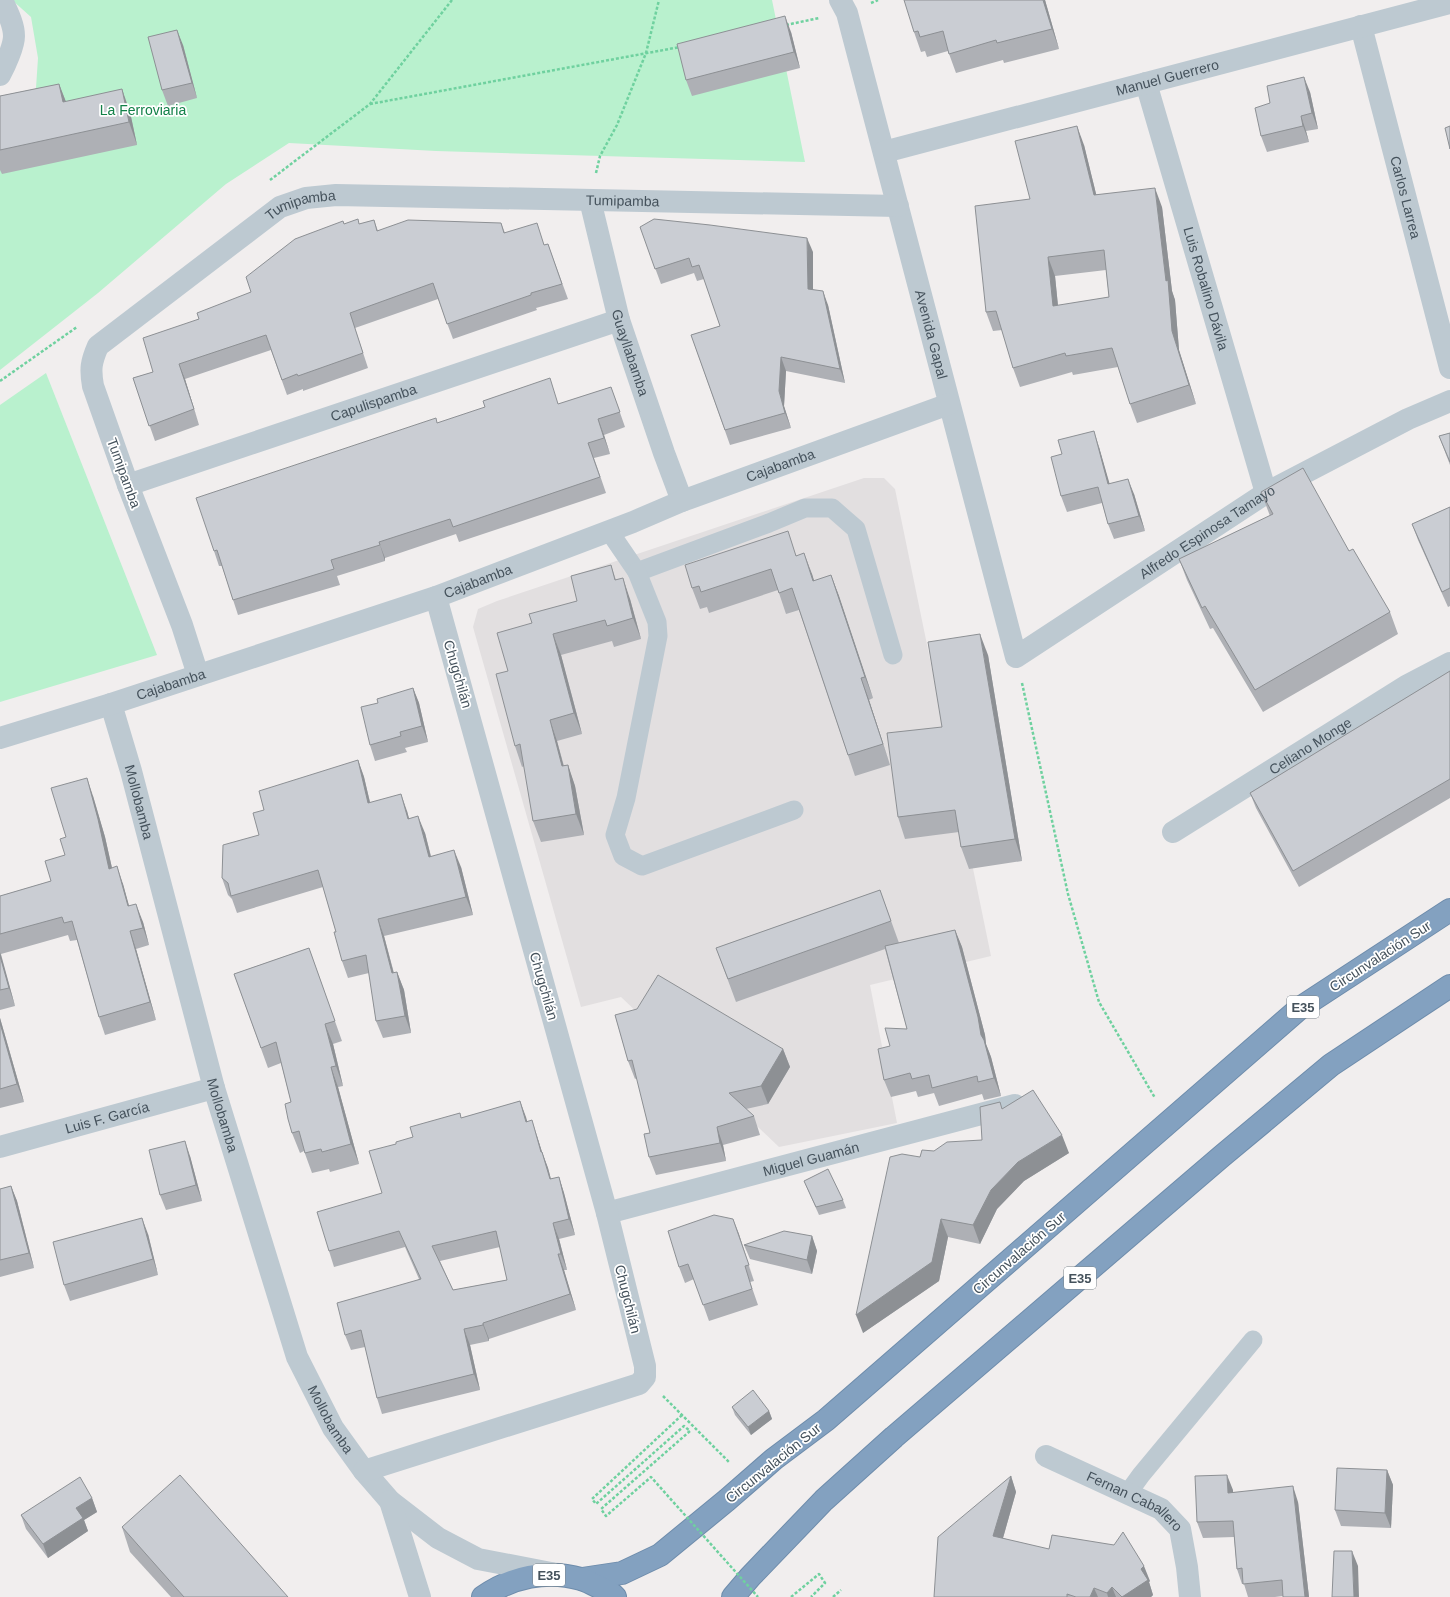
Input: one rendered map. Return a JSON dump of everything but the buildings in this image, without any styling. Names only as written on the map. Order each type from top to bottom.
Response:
[{"type":"highway","name":"Circunvalación Sur","points":[[573,1577],[622,1573],[660,1555],[774,1460],[826,1420],[1300,1008],[1450,910]]},
{"type":"highway","name":"E35","points":[[733,1597],[750,1577],[830,1494],[894,1436],[1222,1156],[1331,1065],[1450,986]]},
{"type":"highway","name":"E35","points":[[483,1597],[497,1587],[530,1576],[573,1577],[612,1594],[615,1597]]},
{"type":"street","points":[[0,75],[4,69],[14,36],[10,20],[2,0]]},
{"type":"street","name":"Manuel Guerrero","points":[[884,152],[1450,3]]},
{"type":"street","name":"Avenida Gapal","points":[[845,4],[1016,657]]},
{"type":"street","name":"Carlos Larrea","points":[[1361,26],[1450,368]]},
{"type":"street","name":"Luis Robalino Dávila","points":[[1146,83],[1266,493]]},
{"type":"street","name":"Tumipamba","points":[[198,675],[182,624],[128,484],[93,386],[90,372],[92,360],[98,346],[280,207],[306,198],[336,195],[898,206]]},
{"type":"street","name":"Guayllabamba","points":[[590,200],[620,320],[682,501]]},
{"type":"street","name":"Capulispamba","points":[[128,484],[620,320]]},
{"type":"street","name":"Alfredo Espinosa Tamayo","points":[[1016,657],[1266,493],[1408,419],[1450,401]]},
{"type":"street","name":"Cajabamba","points":[[0,738],[111,704],[436,597],[610,531],[682,501],[949,404]]},
{"type":"street","name":"Chugchilán","points":[[436,597],[607,1213],[645,1366],[645,1377]]},
{"type":"street","name":"Celiano Monge","points":[[1173,832],[1406,686],[1450,663]]},
{"type":"street","name":"Mollobamba","points":[[111,704],[131,771],[214,1088],[296,1357],[333,1428],[364,1471],[390,1501],[438,1538],[478,1558],[573,1577]]},
{"type":"street","name":"Luis F. García","points":[[0,1147],[214,1088]]},
{"type":"street","name":"Miguel Guamán","points":[[607,1213],[1015,1105]]},
{"type":"street","points":[[364,1471],[639,1384],[645,1377]]},
{"type":"street","name":"Fernan Caballero","points":[[1046,1456],[1161,1508],[1180,1529],[1187,1568],[1190,1597]]},
{"type":"street","name":"Mollobamba","points":[[390,1501],[420,1597]]},
{"type":"lane","points":[[637,572],[770,523],[805,508],[832,508],[856,529],[893,655]]},
{"type":"lane","points":[[610,531],[637,572],[657,622],[658,636],[626,798],[615,835],[623,856],[642,866],[794,810]]},
{"type":"lane","points":[[1128,1494],[1140,1475],[1254,1340]]},
{"type":"path","points":[[268,182],[370,104],[452,0]]},
{"type":"path","points":[[590,200],[600,156],[617,125],[646,54],[659,0]]},
{"type":"path","points":[[785,25],[845,4]]},
{"type":"path","points":[[370,104],[684,46]]},
{"type":"path","points":[[0,381],[78,326]]},
{"type":"path","points":[[1016,657],[1068,894],[1099,1002],[1170,1122]]},
{"type":"path","points":[[645,1377],[749,1481]]},
{"type":"path","points":[[682,1415],[592,1499],[596,1504],[684,1426],[690,1431],[601,1509],[606,1516],[651,1477],[758,1597]]},
{"type":"path","points":[[791,1597],[819,1574],[826,1583],[811,1597]]},
{"type":"path","points":[[833,1597],[841,1590]]},
{"type":"shaded area","points":[[864,478],[884,478],[895,489],[991,956],[870,985],[897,1123],[779,1147],[621,997],[581,1007],[473,627],[478,609],[497,601]]},
{"type":"green space","name":"La Ferroviaria","points":[[12,0],[772,0],[805,162],[436,151],[289,143],[226,184],[98,293],[0,370],[0,127],[36,88],[38,58],[31,17]]},
{"type":"green space","points":[[46,373],[157,655],[0,702],[0,405]]}]
